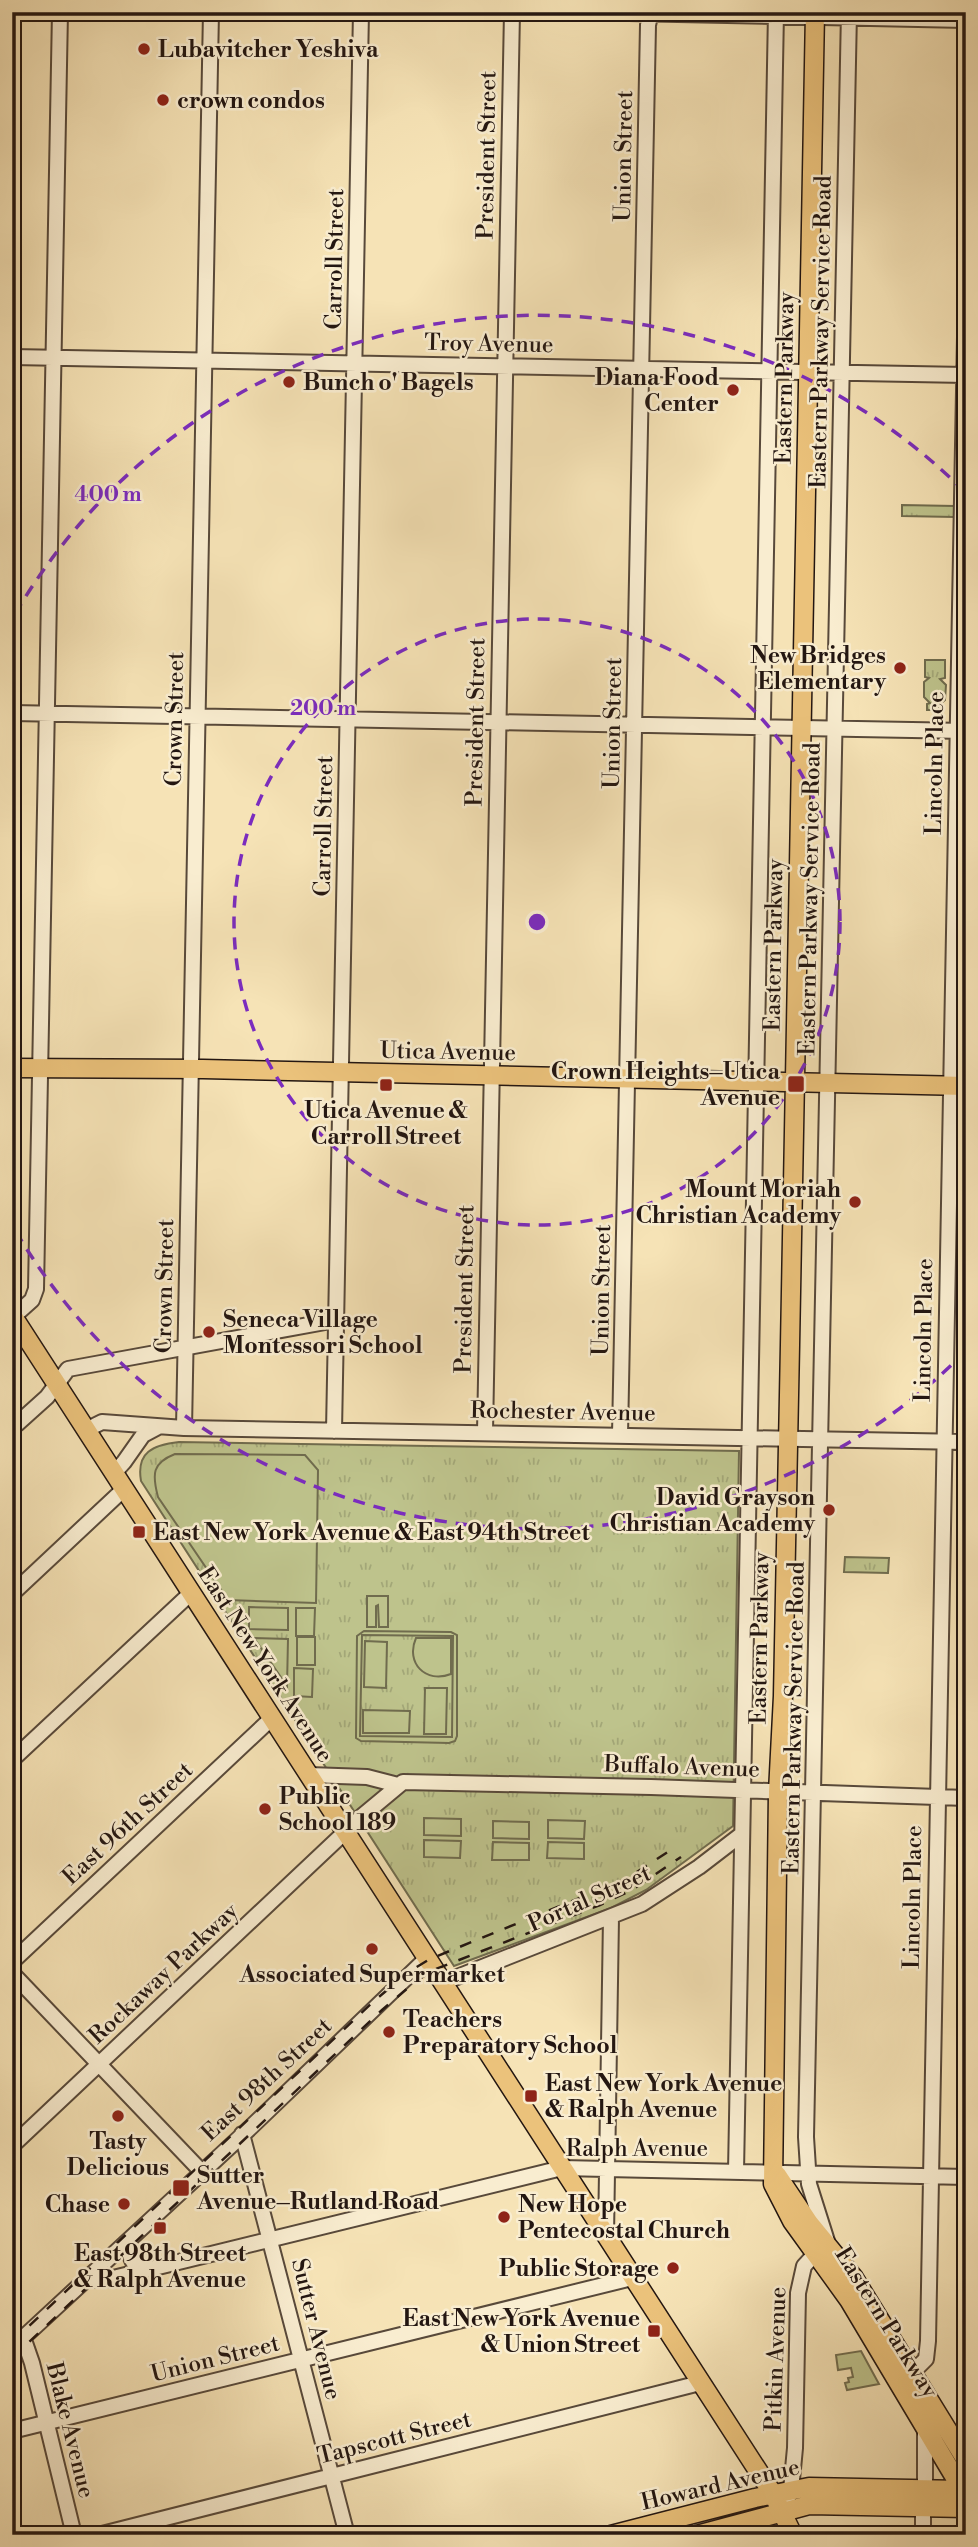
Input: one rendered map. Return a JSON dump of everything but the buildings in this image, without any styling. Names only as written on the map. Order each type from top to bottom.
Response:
[{"type":"main road","name":"Eastern Parkway","points":[[815,14],[783,1696],[778,1792],[773,2184],[780,2201],[822,2249],[855,2278],[966,2460]]},
{"type":"main road","name":"Utica Avenue","points":[[12,1068],[191,1069],[958,1086]]},
{"type":"main road","name":"East New York Avenue","points":[[13,1316],[632,2278],[701,2383],[782,2492],[783,2511],[793,2535]]},
{"type":"main road","name":"Eastern Parkway","points":[[822,2249],[849,2301],[964,2493]]},
{"type":"main road","name":"Howard Avenue","points":[[611,2535],[809,2487],[925,2489],[964,2493]]},
{"type":"main road","name":"Howard Avenue","points":[[697,2535],[809,2505],[966,2508]]},
{"type":"street","points":[[13,1316],[32,1300],[36,1289],[60,12]]},
{"type":"street","name":"Crown Street","points":[[184,1427],[211,12]]},
{"type":"street","name":"Carroll Street","points":[[334,1431],[361,12]]},
{"type":"street","name":"President Street","points":[[485,1432],[512,12]]},
{"type":"street","points":[[579,12],[815,14],[966,20]]},
{"type":"street","name":"Union Street","points":[[621,1436],[648,25],[651,13]]},
{"type":"street","points":[[736,2172],[776,14]]},
{"type":"street","name":"Eastern Parkway Service Road","points":[[822,2249],[808,2173],[807,2137],[849,15]]},
{"type":"street","name":"Lincoln Place","points":[[913,2372],[926,2359],[928,2352],[944,1442],[958,1086],[966,283]]},
{"type":"street","name":"Troy Avenue","points":[[12,357],[965,375]]},
{"type":"street","points":[[12,713],[962,731]]},
{"type":"street","points":[[17,1424],[47,1397],[68,1369],[336,1320]]},
{"type":"street","name":"Rochester Avenue","points":[[86,1430],[102,1422],[160,1427],[966,1442]]},
{"type":"street","points":[[114,1473],[143,1435],[160,1427]]},
{"type":"street","points":[[12,1594],[124,1489]]},
{"type":"street","points":[[12,1760],[191,1592]]},
{"type":"street","name":"East 96th Street","points":[[12,1962],[272,1718]]},
{"type":"street","name":"Buffalo Avenue","points":[[309,1775],[367,1777],[398,1785],[412,1781],[966,1798]]},
{"type":"street","points":[[345,1832],[398,1785]]},
{"type":"street","name":"Rockaway Parkway","points":[[12,2146],[345,1832]]},
{"type":"street","name":"Portal Street","points":[[443,1983],[642,1904],[742,1834]]},
{"type":"street","points":[[606,2236],[611,1918]]},
{"type":"street","name":"East 98th Street","points":[[18,2343],[88,2280],[427,1958]]},
{"type":"street","points":[[12,1973],[201,2171]]},
{"type":"street","name":"Sutter Avenue","points":[[242,2134],[347,2535]]},
{"type":"street","name":"Ralph Avenue","points":[[88,2280],[106,2280],[562,2168],[966,2176]]},
{"type":"street","points":[[125,2244],[134,2262],[152,2269]]},
{"type":"street","name":"Pitkin Avenue","points":[[782,2492],[795,2448],[798,2293],[804,2266],[822,2249]]},
{"type":"street","name":"Union Street","points":[[12,2431],[632,2278]]},
{"type":"street","name":"Blake Avenue","points":[[18,2343],[32,2363],[74,2535]]},
{"type":"street","name":"Tapscott Street","points":[[98,2535],[701,2383]]},
{"type":"street","points":[[925,2428],[925,2489]]},
{"type":"street","points":[[923,2508],[923,2535]]},
{"type":"green space","points":[[902,505],[954,506],[954,517],[902,516]]},
{"type":"green space","points":[[925,660],[945,660],[945,678],[940,679],[946,685],[945,700],[938,706],[938,710],[927,710],[927,704],[930,703],[924,697],[924,682],[929,678],[925,677]]},
{"type":"green space","points":[[179,1442],[739,1451],[733,1826],[646,1890],[611,1908],[454,1966],[141,1481],[141,1463],[148,1452],[161,1445]]},
{"type":"green space","points":[[175,1454],[305,1455],[318,1470],[316,1603],[228,1600],[158,1497],[156,1470],[162,1461]]},
{"type":"green space","points":[[845,1557],[889,1558],[888,1573],[844,1572]]},
{"type":"green space","points":[[367,1596],[388,1596],[388,1627],[379,1627],[378,1605],[376,1627],[367,1627]]},
{"type":"green space","points":[[249,1607],[288,1608],[288,1630],[249,1629]]},
{"type":"green space","points":[[296,1608],[315,1608],[314,1636],[296,1636]]},
{"type":"green space","points":[[364,1631],[451,1632],[457,1635],[455,1741],[361,1741],[356,1738],[357,1636]],"holes":[[[362,1635],[453,1636],[452,1737],[360,1736]]]},
{"type":"green space","points":[[297,1637],[315,1637],[315,1665],[297,1665]]},
{"type":"green space","points":[[254,1638],[288,1639],[287,1686]]},
{"type":"green space","points":[[416,1638],[451,1638],[451,1674],[433,1676],[420,1669],[413,1656]]},
{"type":"green space","points":[[365,1641],[387,1642],[386,1688],[364,1687]]},
{"type":"green space","points":[[294,1668],[313,1669],[312,1697],[294,1696]]},
{"type":"green space","points":[[425,1688],[447,1688],[446,1734],[424,1734]]},
{"type":"green space","points":[[363,1710],[410,1711],[409,1733],[363,1733]]},
{"type":"green space","points":[[424,1818],[461,1819],[461,1836],[424,1835]]},
{"type":"green space","points":[[548,1820],[585,1821],[584,1839],[548,1838]]},
{"type":"green space","points":[[493,1821],[529,1822],[529,1839],[493,1838]]},
{"type":"green space","points":[[424,1840],[461,1841],[460,1858],[424,1857]]},
{"type":"green space","points":[[493,1842],[529,1843],[529,1860],[492,1860]]},
{"type":"green space","points":[[548,1842],[584,1843],[584,1859],[547,1858]]},
{"type":"green space","points":[[861,2351],[879,2384],[847,2390],[845,2383],[849,2382],[848,2378],[853,2377],[851,2368],[838,2370],[836,2355]]},
{"type":"railway","points":[[12,2342],[374,2001],[410,1971],[430,1959],[626,1879],[674,1848]]},
{"type":"railway","points":[[12,2358],[416,1981],[436,1969],[600,1905],[632,1890],[681,1857]]},
{"type":"place","name":"Lubavitcher Yeshiva","points":[[144,49]]},
{"type":"place","name":"crown condos","points":[[163,100]]},
{"type":"place","name":"Bunch o' Bagels","points":[[289,382]]},
{"type":"place","name":"Diana Food Center","points":[[733,390]]},
{"type":"place","name":"New Bridges Elementary","points":[[900,668]]},
{"type":"place","name":"Crown Heights–Utica Avenue","points":[[796,1084]]},
{"type":"place","name":"Utica Avenue & Carroll Street","points":[[386,1085]]},
{"type":"place","name":"Mount Moriah Christian Academy","points":[[855,1202]]},
{"type":"place","name":"Seneca Village Montessori School","points":[[209,1332]]},
{"type":"place","name":"David Grayson Christian Academy","points":[[829,1510]]},
{"type":"place","name":"East New York Avenue & East 94th Street","points":[[139,1532]]},
{"type":"place","name":"Public School 189","points":[[265,1809]]},
{"type":"place","name":"Associated Supermarket","points":[[372,1949]]},
{"type":"place","name":"Teachers Preparatory School","points":[[389,2032]]},
{"type":"place","name":"East New York Avenue & Ralph Avenue","points":[[531,2096]]},
{"type":"place","name":"Tasty Delicious","points":[[118,2116]]},
{"type":"place","name":"Sutter Avenue–Rutland Road","points":[[181,2188]]},
{"type":"place","name":"Chase","points":[[124,2204]]},
{"type":"place","name":"New Hope Pentecostal Church","points":[[504,2217]]},
{"type":"place","name":"East 98th Street & Ralph Avenue","points":[[160,2228]]},
{"type":"place","name":"Public Storage","points":[[673,2268]]},
{"type":"place","name":"East New York Avenue & Union Street","points":[[654,2331]]}]
